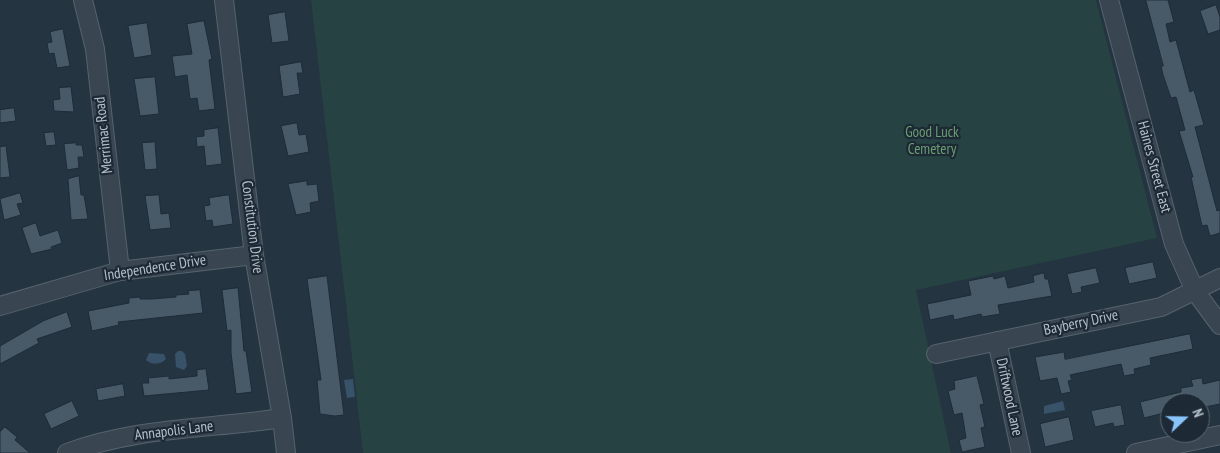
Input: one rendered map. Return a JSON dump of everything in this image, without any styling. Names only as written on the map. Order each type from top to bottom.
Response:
[{"type":"street","name":"Merrimac Road","points":[[83,0],[95,49],[120,271]]},
{"type":"street","name":"Constitution Drive","points":[[224,0],[254,255],[282,418],[286,453]]},
{"type":"street","name":"Haines Street East","points":[[1108,0],[1174,244],[1195,291],[1220,325]]},
{"type":"street","name":"Independence Drive","points":[[0,306],[120,271],[254,255]]},
{"type":"street","name":"Bayberry Drive","points":[[936,354],[1161,306],[1220,278]]},
{"type":"street","name":"Driftwood Lane","points":[[997,341],[1021,453]]},
{"type":"street","name":"Annapolis Lane","points":[[67,453],[98,441],[202,426],[238,424],[282,418]]},
{"type":"street","points":[[1136,453],[1220,435]]},
{"type":"green space","name":"Good Luck Cemetery","points":[[311,0],[1096,0],[1157,238],[916,290],[951,453],[363,453]]},
{"type":"water","points":[[178,351],[182,351],[185,354],[187,366],[184,370],[176,367],[175,354]]},
{"type":"water","points":[[149,353],[164,354],[166,359],[156,364],[151,363],[146,360]]},
{"type":"water","points":[[353,379],[355,397],[347,398],[344,380]]},
{"type":"water","points":[[1063,401],[1065,410],[1044,414],[1044,406]]},
{"type":"building","points":[[1146,0],[1168,0],[1174,22],[1166,24],[1170,42],[1176,40],[1190,92],[1194,90],[1204,125],[1195,127],[1217,211],[1220,210],[1220,233],[1210,236],[1207,225],[1202,226],[1191,177],[1193,177],[1179,131],[1185,130],[1176,97],[1171,98],[1163,75],[1161,66],[1163,66]]},
{"type":"building","points":[[1216,5],[1220,17],[1220,30],[1208,34],[1200,11]]},
{"type":"building","points":[[285,12],[289,41],[272,43],[268,15]]},
{"type":"building","points":[[204,21],[212,59],[209,60],[215,109],[199,111],[197,98],[190,99],[187,75],[175,77],[172,56],[192,54],[187,24]]},
{"type":"building","points":[[147,23],[152,55],[134,58],[128,26]]},
{"type":"building","points":[[63,29],[70,66],[57,68],[54,53],[49,54],[47,43],[52,42],[50,32]]},
{"type":"building","points":[[301,62],[303,73],[297,73],[300,94],[283,97],[279,66]]},
{"type":"building","points":[[155,77],[159,114],[140,116],[134,79]]},
{"type":"building","points":[[71,87],[74,112],[54,111],[53,100],[60,99],[59,88]]},
{"type":"building","points":[[14,108],[16,121],[0,123],[0,110]]},
{"type":"building","points":[[297,123],[299,135],[306,134],[309,152],[288,156],[281,126]]},
{"type":"building","points":[[218,128],[222,164],[206,166],[204,146],[197,147],[196,137],[204,136],[204,130]]},
{"type":"building","points":[[54,132],[56,145],[46,146],[44,133]]},
{"type":"building","points":[[155,142],[157,169],[145,170],[142,143]]},
{"type":"building","points":[[76,143],[76,145],[82,145],[84,157],[78,157],[79,168],[67,170],[64,144]]},
{"type":"building","points":[[6,146],[10,177],[0,178],[0,147]]},
{"type":"building","points":[[79,176],[81,195],[84,195],[88,219],[71,220],[68,179]]},
{"type":"building","points":[[307,181],[307,185],[317,184],[319,201],[310,203],[311,212],[296,215],[288,184]]},
{"type":"building","points":[[20,193],[23,203],[17,204],[21,215],[4,220],[0,199]]},
{"type":"building","points":[[159,195],[161,214],[169,213],[171,228],[150,230],[145,196]]},
{"type":"building","points":[[229,195],[233,224],[213,227],[212,220],[206,221],[204,206],[210,205],[209,198]]},
{"type":"building","points":[[36,223],[40,236],[58,230],[62,243],[51,247],[52,249],[31,254],[22,228]]},
{"type":"building","points":[[1153,262],[1157,278],[1129,284],[1125,268]]},
{"type":"building","points":[[1096,268],[1100,283],[1081,287],[1082,292],[1072,294],[1067,274]]},
{"type":"building","points":[[1044,273],[1045,279],[1048,279],[1052,296],[998,305],[1000,314],[982,317],[981,314],[954,320],[953,315],[930,320],[927,304],[971,295],[968,281],[993,276],[994,279],[1005,276],[1008,288],[1034,282],[1033,276]]},
{"type":"building","points":[[327,276],[344,415],[335,416],[320,414],[317,380],[321,380],[307,279]]},
{"type":"building","points":[[238,288],[244,351],[246,351],[252,392],[236,394],[231,353],[231,330],[227,331],[222,290]]},
{"type":"building","points":[[200,290],[203,313],[118,322],[119,325],[92,331],[88,311],[129,303],[129,298],[176,297],[176,295],[189,294],[188,291]]},
{"type":"building","points":[[67,312],[72,327],[37,339],[39,343],[0,364],[0,346],[43,321]]},
{"type":"building","points":[[1190,334],[1193,349],[1150,358],[1151,365],[1134,369],[1135,374],[1124,376],[1121,364],[1070,375],[1072,380],[1068,381],[1071,392],[1061,394],[1057,378],[1040,381],[1035,357],[1064,352],[1065,359]]},
{"type":"building","points":[[206,369],[209,390],[144,396],[142,383],[149,383],[148,378],[169,376],[169,379],[197,376],[197,370]]},
{"type":"building","points":[[977,376],[984,404],[980,405],[985,427],[981,428],[985,447],[962,452],[959,440],[966,438],[962,413],[954,415],[948,391],[955,389],[954,381]]},
{"type":"building","points":[[1202,378],[1203,384],[1220,380],[1220,404],[1210,406],[1210,393],[1177,393],[1181,392],[1181,388],[1193,386],[1191,380]]},
{"type":"building","points":[[123,384],[125,396],[98,401],[96,389]]},
{"type":"building","points":[[1160,397],[1160,414],[1144,418],[1140,402]]},
{"type":"building","points":[[72,401],[79,416],[51,429],[44,414]]},
{"type":"building","points":[[1121,405],[1125,425],[1114,427],[1113,423],[1095,427],[1091,411]]},
{"type":"building","points":[[1069,417],[1074,440],[1045,447],[1040,424]]},
{"type":"building","points":[[5,427],[17,437],[15,440],[30,453],[0,453],[0,432]]}]
